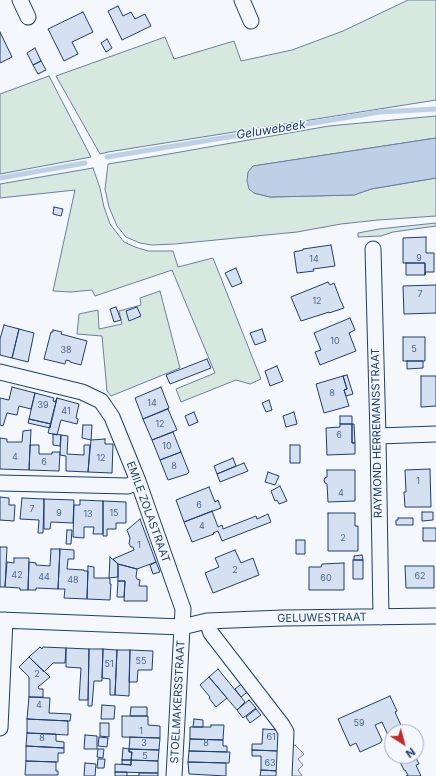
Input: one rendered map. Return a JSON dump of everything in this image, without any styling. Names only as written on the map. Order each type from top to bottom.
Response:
[{"type":"street","points":[[20,0],[28,17]]},
{"type":"street","points":[[242,0],[251,21]]},
{"type":"street","name":"RAYMOND HERREMANSSTRAAT","points":[[373,250],[378,436],[380,617]]},
{"type":"street","name":"EMILE ZOLASTRAAT","points":[[0,372],[82,392],[101,401],[112,417],[138,481],[183,609],[182,627]]},
{"type":"street","points":[[378,436],[436,434]]},
{"type":"street","points":[[0,483],[128,486],[138,481]]},
{"type":"street","name":"GELUWESTRAAT","points":[[3,620],[182,627],[207,621],[283,618],[436,616]]},
{"type":"street","points":[[0,728],[3,620]]},
{"type":"street","points":[[207,621],[211,633],[286,732],[284,776]]},
{"type":"street","name":"STOELMAKERSSTRAAT","points":[[174,776],[182,627]]},
{"type":"shaded area","points":[[408,0],[436,0],[436,100],[100,154],[56,76],[165,37],[174,59],[234,41],[241,61],[292,50],[343,31]]},
{"type":"shaded area","points":[[49,76],[91,157],[0,174],[0,94]]},
{"type":"shaded area","points":[[436,116],[436,138],[254,166],[254,193],[270,197],[354,195],[371,189],[436,178],[436,216],[378,220],[341,224],[297,232],[152,245],[140,243],[126,237],[117,226],[109,207],[105,189],[108,164],[329,126]]},
{"type":"shaded area","points":[[93,168],[110,224],[124,242],[148,251],[173,251],[178,267],[213,258],[261,379],[250,384],[236,380],[181,402],[176,389],[215,373],[172,270],[95,296],[92,290],[71,292],[53,291],[75,190],[0,198],[0,184]]},
{"type":"shaded area","points":[[436,223],[436,226],[393,232],[381,236],[358,237],[358,233],[379,229]]},
{"type":"shaded area","points":[[160,291],[180,368],[111,396],[107,391],[102,336],[77,334],[79,314],[98,310],[99,329],[122,324],[119,311],[141,305],[140,298]]},
{"type":"shaded area","points":[[295,745],[304,754],[298,759],[303,765],[298,770],[302,776],[289,776],[291,749]]},
{"type":"water","points":[[436,138],[436,178],[371,189],[354,195],[270,197],[254,193],[249,189],[247,181],[248,172],[253,166]]},
{"type":"building","points":[[118,6],[123,16],[131,12],[135,19],[145,14],[151,26],[122,40],[108,11]]},
{"type":"building","points":[[83,12],[93,32],[72,42],[78,54],[64,61],[48,29]]},
{"type":"building","points":[[0,32],[12,57],[0,63]]},
{"type":"building","points":[[107,39],[112,48],[106,52],[101,43]]},
{"type":"building","points":[[35,48],[41,61],[33,65],[27,53]]},
{"type":"building","points":[[41,61],[46,70],[38,74],[33,65]]},
{"type":"building","points":[[54,207],[63,209],[61,216],[53,214]]},
{"type":"building","points":[[426,237],[426,253],[434,253],[434,272],[425,272],[425,263],[403,263],[403,238]]},
{"type":"building","points":[[331,245],[335,266],[297,273],[294,252],[303,249]]},
{"type":"building","points":[[406,263],[425,263],[425,275],[406,275]]},
{"type":"building","points":[[236,268],[242,283],[232,287],[225,273]]},
{"type":"building","points":[[328,282],[330,285],[334,283],[344,308],[301,321],[291,297]]},
{"type":"building","points":[[436,285],[436,313],[404,314],[403,286]]},
{"type":"building","points":[[116,307],[121,320],[114,322],[110,309]]},
{"type":"building","points":[[137,307],[141,316],[129,321],[126,311]]},
{"type":"building","points":[[350,318],[355,330],[349,333],[356,351],[320,365],[315,352],[321,350],[314,333]]},
{"type":"building","points":[[4,325],[19,329],[12,358],[0,355],[0,339]]},
{"type":"building","points":[[19,329],[34,333],[28,362],[12,358]]},
{"type":"building","points":[[262,329],[266,341],[255,345],[250,333]]},
{"type":"building","points":[[53,330],[62,332],[61,334],[87,341],[81,365],[66,360],[65,364],[44,359],[51,332],[53,332]]},
{"type":"building","points":[[403,337],[425,337],[425,361],[403,361]]},
{"type":"building","points":[[207,359],[211,368],[170,384],[166,375]]},
{"type":"building","points":[[407,361],[423,361],[423,368],[407,369]]},
{"type":"building","points":[[277,366],[283,381],[270,386],[265,371]]},
{"type":"building","points":[[347,375],[353,394],[346,396],[344,390],[347,389],[343,376]]},
{"type":"building","points":[[343,376],[347,389],[344,390],[349,406],[324,413],[316,384]]},
{"type":"building","points":[[421,376],[436,376],[436,406],[421,407]]},
{"type":"building","points":[[12,387],[35,393],[31,409],[19,406],[17,415],[7,413],[3,426],[0,425],[0,398],[9,400]]},
{"type":"building","points":[[161,387],[169,408],[143,419],[135,398]]},
{"type":"building","points":[[35,393],[54,398],[53,401],[55,402],[57,398],[51,424],[29,419]]},
{"type":"building","points":[[57,398],[79,404],[76,418],[78,419],[77,424],[61,420],[57,435],[48,433]]},
{"type":"building","points":[[269,400],[272,410],[266,412],[262,403]]},
{"type":"building","points":[[168,409],[177,430],[152,440],[143,419]]},
{"type":"building","points":[[194,412],[198,422],[189,426],[185,416]]},
{"type":"building","points":[[294,412],[297,424],[286,427],[283,416]]},
{"type":"building","points":[[340,416],[352,416],[352,424],[340,424]]},
{"type":"building","points":[[29,419],[51,424],[50,428],[28,423]]},
{"type":"building","points":[[340,424],[352,424],[352,443],[355,443],[355,454],[327,455],[326,428],[340,427]]},
{"type":"building","points":[[352,424],[354,424],[355,443],[352,443]]},
{"type":"building","points":[[83,425],[92,425],[91,440],[82,438]]},
{"type":"building","points":[[31,430],[29,470],[0,469],[0,438],[7,439],[7,442],[22,442],[23,431]]},
{"type":"building","points":[[173,432],[181,452],[160,460],[152,440]]},
{"type":"building","points":[[53,434],[61,435],[60,446],[53,445]]},
{"type":"building","points":[[61,435],[68,436],[67,454],[84,455],[84,445],[90,445],[88,472],[66,471],[66,456],[60,455]]},
{"type":"building","points":[[105,439],[105,444],[113,444],[112,473],[88,472],[91,440]]},
{"type":"building","points":[[30,445],[39,445],[39,454],[52,454],[52,452],[60,452],[59,471],[29,470]]},
{"type":"building","points":[[290,445],[300,445],[300,463],[290,463]]},
{"type":"building","points":[[181,452],[189,472],[168,480],[160,460]]},
{"type":"building","points":[[233,458],[236,466],[217,474],[214,466]]},
{"type":"building","points":[[244,463],[248,471],[220,482],[217,474]]},
{"type":"building","points":[[430,469],[431,507],[405,507],[405,470]]},
{"type":"building","points":[[327,470],[355,470],[355,501],[328,502],[327,484],[324,480],[327,477]]},
{"type":"building","points":[[268,472],[279,476],[275,485],[265,482]]},
{"type":"building","points":[[280,486],[287,501],[279,504],[277,500],[275,501],[271,491]]},
{"type":"building","points":[[209,487],[215,502],[218,500],[221,508],[184,522],[176,500]]},
{"type":"building","points":[[0,497],[9,498],[9,505],[15,505],[14,521],[0,520]]},
{"type":"building","points":[[22,498],[44,499],[43,533],[38,533],[39,520],[20,519]]},
{"type":"building","points":[[44,499],[74,500],[73,523],[51,522],[50,529],[44,529]]},
{"type":"building","points":[[80,500],[103,501],[103,534],[93,534],[94,527],[84,527],[84,538],[73,537],[74,505],[80,505]]},
{"type":"building","points":[[103,501],[126,502],[126,523],[116,523],[116,529],[107,529],[107,536],[103,536]]},
{"type":"building","points":[[212,511],[218,527],[222,525],[223,529],[256,516],[257,519],[268,514],[271,522],[222,541],[218,531],[213,533],[214,534],[192,542],[184,522]]},
{"type":"building","points":[[422,512],[433,512],[433,520],[422,521]]},
{"type":"building","points":[[328,513],[355,513],[355,526],[358,526],[358,551],[328,551]]},
{"type":"building","points":[[398,518],[413,518],[413,525],[396,525],[396,520],[398,520]]},
{"type":"building","points":[[140,519],[156,562],[137,569],[118,564],[113,559],[134,550],[129,544],[130,538],[127,530]]},
{"type":"building","points":[[423,528],[436,528],[436,541],[423,541]]},
{"type":"building","points":[[67,530],[72,530],[71,544],[66,544]]},
{"type":"building","points":[[296,540],[305,540],[305,554],[296,554]]},
{"type":"building","points":[[0,547],[7,547],[5,587],[0,587]]},
{"type":"building","points":[[51,549],[60,549],[58,589],[36,588],[36,590],[28,590],[29,562],[36,563],[36,565],[50,566]]},
{"type":"building","points":[[60,549],[74,550],[74,559],[68,559],[67,569],[88,571],[87,599],[64,598],[65,589],[58,589]]},
{"type":"building","points":[[235,550],[241,563],[253,558],[259,575],[213,593],[205,573],[219,567],[215,558]]},
{"type":"building","points":[[362,555],[363,560],[354,560],[354,556]]},
{"type":"building","points":[[110,557],[118,564],[118,577],[109,578]]},
{"type":"building","points":[[14,558],[29,558],[28,590],[5,587],[7,562],[14,563]]},
{"type":"building","points":[[353,560],[363,560],[363,579],[353,579]]},
{"type":"building","points":[[156,562],[160,572],[153,574],[150,565]]},
{"type":"building","points":[[344,563],[344,590],[309,590],[309,567],[321,567],[322,564]]},
{"type":"building","points":[[118,564],[137,569],[136,577],[140,580],[139,586],[147,586],[147,601],[124,601],[125,581],[118,581]]},
{"type":"building","points":[[88,566],[94,567],[94,578],[110,579],[110,600],[87,599]]},
{"type":"building","points":[[405,566],[434,566],[434,588],[406,588]]},
{"type":"building","points":[[118,581],[125,581],[124,597],[117,597]]},
{"type":"building","points":[[40,647],[42,649],[43,647],[66,648],[65,663],[53,663],[44,672],[29,657]]},
{"type":"building","points":[[66,648],[89,649],[88,700],[79,700],[81,668],[66,667]]},
{"type":"building","points":[[89,649],[103,649],[102,681],[94,681],[92,706],[88,706]]},
{"type":"building","points":[[103,649],[117,650],[115,695],[110,695],[110,679],[102,678]]},
{"type":"building","points":[[117,650],[130,650],[129,696],[115,695]]},
{"type":"building","points":[[130,650],[153,651],[152,670],[138,670],[137,682],[129,682]]},
{"type":"building","points":[[29,657],[50,677],[38,687],[39,689],[43,689],[43,697],[29,697],[29,677],[19,667]]},
{"type":"building","points":[[218,669],[245,702],[237,710],[209,677]]},
{"type":"building","points":[[209,677],[227,698],[216,707],[200,685]]},
{"type":"building","points":[[244,682],[250,690],[241,697],[235,689]]},
{"type":"building","points":[[390,696],[397,711],[395,712],[400,724],[384,724],[384,726],[382,722],[375,725],[382,740],[380,743],[360,752],[356,743],[350,746],[338,719]]},
{"type":"building","points":[[29,697],[50,698],[49,713],[71,714],[70,721],[27,719]]},
{"type":"building","points":[[249,700],[256,708],[243,718],[237,710]]},
{"type":"building","points":[[102,705],[115,706],[114,719],[101,719]]},
{"type":"building","points":[[131,707],[147,707],[147,716],[130,716]]},
{"type":"building","points":[[256,709],[261,715],[250,723],[246,717]]},
{"type":"building","points":[[122,716],[148,716],[148,725],[160,726],[160,738],[122,737]]},
{"type":"building","points":[[27,719],[68,721],[68,735],[27,733]]},
{"type":"building","points":[[194,719],[203,720],[203,727],[193,727]]},
{"type":"building","points":[[100,723],[109,723],[109,737],[100,736]]},
{"type":"building","points":[[211,725],[224,725],[223,740],[190,739],[190,727],[211,727]]},
{"type":"building","points":[[263,729],[280,730],[279,751],[252,750],[252,744],[262,744]]},
{"type":"building","points":[[27,733],[56,734],[56,741],[64,742],[64,748],[26,746]]},
{"type":"building","points":[[85,735],[97,736],[97,749],[84,749]]},
{"type":"building","points":[[99,737],[108,738],[107,747],[98,746]]},
{"type":"building","points":[[130,737],[160,738],[159,750],[129,749]]},
{"type":"building","points":[[190,739],[223,740],[223,746],[227,746],[227,752],[189,751]]},
{"type":"building","points":[[26,746],[64,748],[64,753],[58,753],[58,762],[26,761]]},
{"type":"building","points":[[123,748],[129,749],[129,752],[132,752],[131,760],[122,760]]},
{"type":"building","points":[[98,749],[104,749],[103,758],[97,757]]},
{"type":"building","points":[[129,749],[159,750],[158,761],[131,760],[132,752],[129,752]]},
{"type":"building","points":[[252,750],[279,751],[278,771],[261,770],[261,756],[252,756]]},
{"type":"building","points":[[189,751],[230,752],[229,763],[188,762]]},
{"type":"building","points":[[98,759],[105,759],[104,768],[97,768]]},
{"type":"building","points":[[122,760],[131,760],[131,765],[122,764]]},
{"type":"building","points":[[131,760],[158,761],[158,773],[115,772],[115,764],[131,765]]},
{"type":"building","points":[[26,761],[56,762],[56,771],[58,771],[58,775],[25,775]]},
{"type":"building","points":[[188,762],[226,763],[226,776],[189,774]]},
{"type":"building","points":[[85,763],[96,764],[95,776],[84,776]]},
{"type":"building","points":[[401,764],[419,764],[416,765],[421,776],[406,776],[408,775]]},
{"type":"building","points":[[261,770],[278,771],[278,776],[260,776]]},
{"type":"building","points":[[115,772],[127,772],[127,776],[115,776]]},
{"type":"building","points":[[139,773],[158,773],[158,776],[139,776]]},
{"type":"waterway","name":"Geluwebeek","points":[[107,157],[380,112],[436,109]]},
{"type":"waterway","name":"Geluwebeek","points":[[0,178],[85,163]]}]
